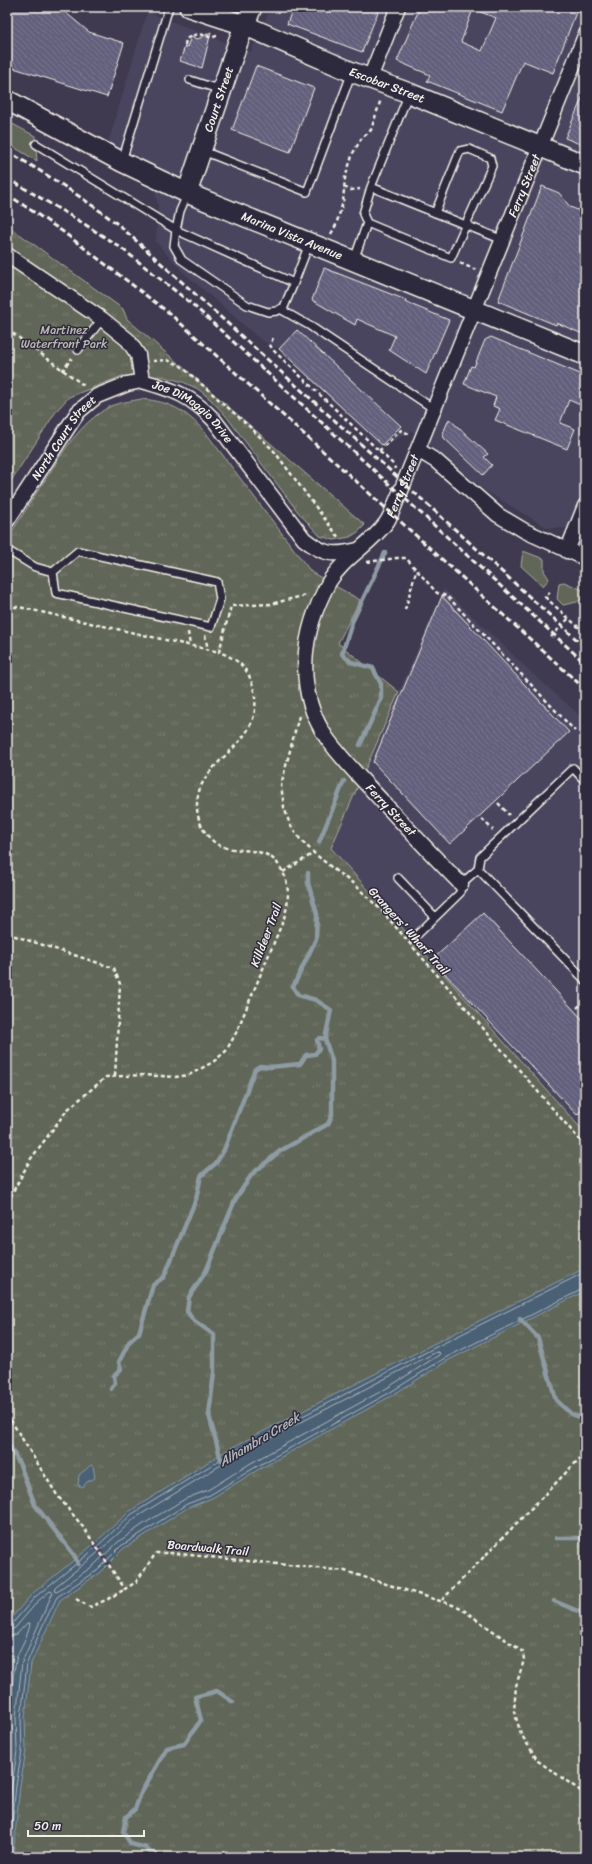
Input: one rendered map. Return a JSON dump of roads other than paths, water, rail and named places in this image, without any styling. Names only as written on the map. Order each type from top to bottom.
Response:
[{"type":"main road","name":"Escobar Street","points":[[189,7],[244,25],[352,72],[409,93],[585,164]]},
{"type":"main road","name":"Court Street","points":[[187,193],[244,25],[252,7]]},
{"type":"main road","name":"Marina Vista Avenue","points":[[7,100],[122,162],[187,193],[319,240],[354,260],[585,355]]},
{"type":"street","points":[[370,78],[398,7]]},
{"type":"street","name":"Ferry Street","points":[[461,884],[337,752],[326,736],[313,708],[307,685],[305,662],[306,640],[311,622],[330,581],[340,568],[386,522],[415,443],[434,409],[475,311],[585,36]]},
{"type":"street","name":"Joe DiMaggio Drive","points":[[7,254],[122,334],[134,347],[138,355],[142,381],[180,393],[203,409],[214,420],[293,526],[314,547],[324,552],[335,554],[358,550]]},
{"type":"street","name":"North Court Street","points":[[7,521],[78,412],[97,396],[127,384],[142,381]]},
{"type":"street","points":[[415,443],[498,515],[525,531],[585,558]]},
{"type":"street","points":[[567,551],[585,506]]},
{"type":"lane","points":[[122,162],[169,7]]},
{"type":"lane","points":[[202,151],[307,192],[352,72]]},
{"type":"lane","points":[[190,80],[222,91]]},
{"type":"lane","points":[[354,260],[367,223],[363,214],[371,187],[409,93]]},
{"type":"lane","points":[[36,144],[176,230],[294,283]]},
{"type":"lane","points":[[367,223],[451,258],[492,166],[490,158],[469,148],[460,151],[435,213]]},
{"type":"lane","points":[[371,187],[503,240]]},
{"type":"lane","points":[[187,193],[180,211],[174,246],[182,260],[247,305],[268,312],[284,307],[294,283],[319,240]]},
{"type":"lane","points":[[280,309],[318,332],[434,409]]},
{"type":"lane","points":[[78,350],[102,319]]},
{"type":"lane","points":[[7,550],[35,567],[53,572]]},
{"type":"lane","points":[[78,551],[217,582],[220,599],[211,627],[56,593],[53,572],[78,551]]},
{"type":"lane","points":[[418,934],[460,893],[461,884],[478,869],[480,857],[573,768],[585,781]]},
{"type":"lane","points":[[478,869],[585,980]]},
{"type":"lane","points":[[398,878],[435,917]]},
{"type":"water","name":"Alhambra Creek","points":[[585,1268],[585,1291],[447,1361],[391,1396],[256,1471],[212,1498],[189,1507],[123,1549],[99,1573],[60,1600],[31,1663],[25,1718],[26,1751],[20,1785],[13,1857],[7,1857],[7,1623],[32,1594],[89,1548],[130,1511],[229,1449]]},
{"type":"water","points":[[91,1465],[93,1466],[95,1478],[87,1482],[83,1487],[78,1485],[79,1475]]},
{"type":"waterway","points":[[360,745],[381,699],[381,684],[373,668],[351,662],[342,654],[352,622],[385,553]]},
{"type":"waterway","points":[[319,842],[344,781]]},
{"type":"waterway","name":"Alhambra Creek","points":[[221,1460],[209,1415],[214,1372],[214,1335],[192,1319],[187,1311],[189,1297],[206,1271],[235,1200],[252,1174],[280,1151],[328,1124],[332,1115],[332,1061],[325,1039],[331,1010],[316,1000],[298,995],[293,987],[316,939],[317,914],[308,883],[308,873]]},
{"type":"waterway","points":[[111,1389],[115,1383],[114,1376],[121,1369],[119,1362],[129,1342],[139,1333],[153,1285],[164,1277],[196,1199],[201,1176],[216,1163],[224,1150],[255,1069],[260,1066],[270,1067],[300,1064],[306,1055],[315,1054],[319,1049],[317,1040],[320,1038],[325,1039]]},
{"type":"waterway","points":[[520,1319],[538,1338],[556,1400],[571,1414],[585,1419]]},
{"type":"waterway","points":[[7,1441],[20,1465],[35,1505],[74,1555],[78,1564]]},
{"type":"waterway","points":[[556,1538],[585,1538]]},
{"type":"waterway","points":[[554,1601],[585,1614]]},
{"type":"waterway","points":[[165,1857],[164,1855],[151,1853],[146,1848],[131,1844],[123,1832],[126,1817],[135,1809],[142,1791],[167,1748],[184,1744],[201,1720],[195,1697],[217,1691],[233,1702]]},
{"type":"railway","points":[[7,151],[65,187],[120,226],[585,647]]},
{"type":"railway","points":[[7,178],[120,247],[193,305],[585,663]]},
{"type":"railway","points":[[7,194],[62,231],[169,313],[585,689]]},
{"type":"park label","name":"Martinez Waterfront Park","points":[[64,337]]}]
